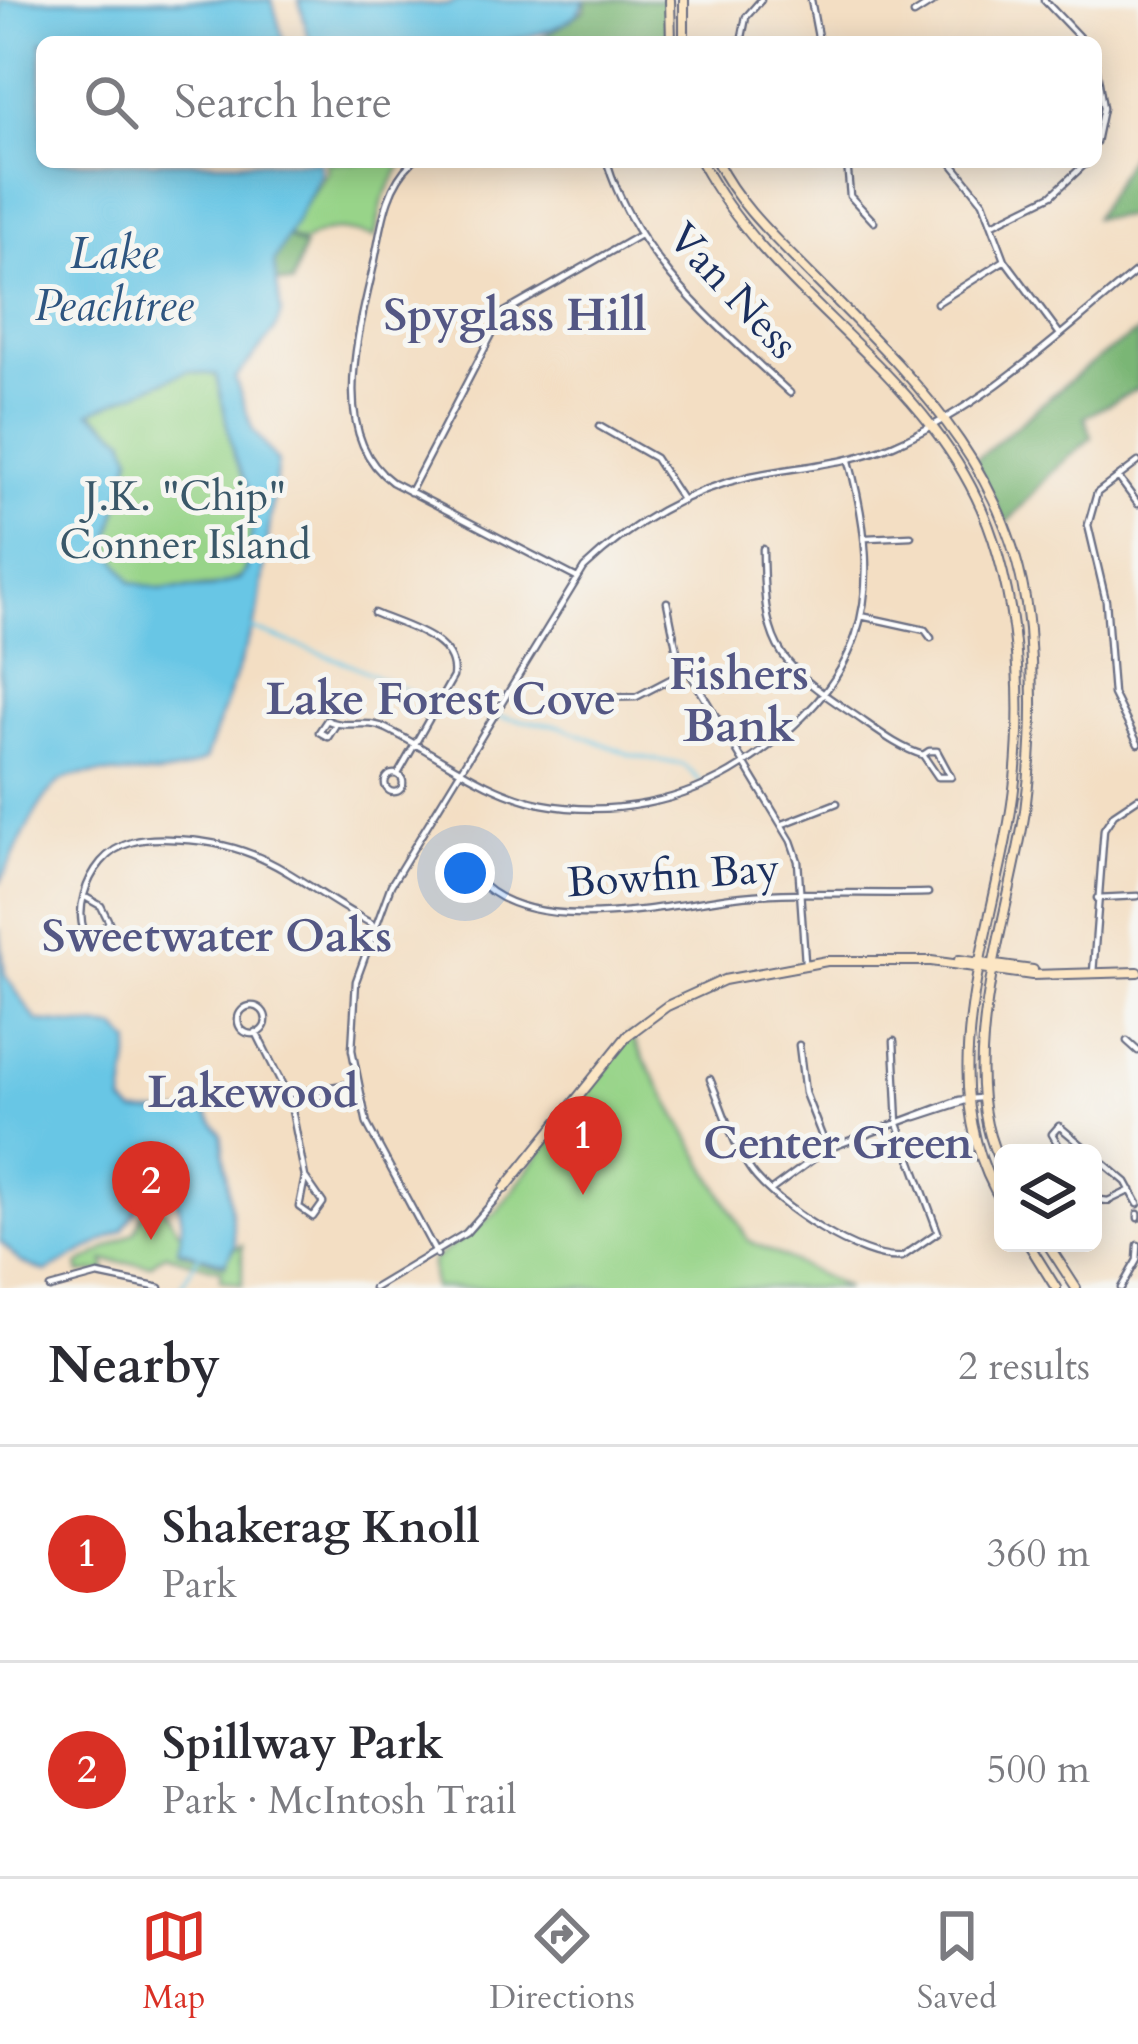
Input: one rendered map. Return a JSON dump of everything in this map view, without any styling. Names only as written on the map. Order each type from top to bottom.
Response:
[{"type":"main road","points":[[670,0],[671,36]]},
{"type":"main road","points":[[684,0],[684,36]]},
{"type":"main road","points":[[705,168],[748,230],[950,443],[986,518],[1012,619],[1017,664],[1015,783],[977,992],[965,1101],[971,1134],[994,1184]]},
{"type":"main road","points":[[722,168],[759,222],[918,381],[946,418],[1006,524],[1028,623],[1029,775],[980,1053],[980,1098],[994,1148]]},
{"type":"main road","points":[[1002,942],[1007,958],[1019,971]]},
{"type":"main road","points":[[956,962],[974,957],[987,945]]},
{"type":"main road","points":[[505,1188],[597,1069],[651,1015],[724,980],[806,962],[931,961],[1058,974],[1138,972]]},
{"type":"main road","points":[[956,962],[972,974],[977,992]]},
{"type":"main road","points":[[993,987],[1019,971]]},
{"type":"main road","points":[[1034,1252],[1056,1288]]},
{"type":"main road","points":[[1053,1252],[1076,1288]]},
{"type":"street","points":[[742,36],[746,17],[761,0]]},
{"type":"street","points":[[811,0],[818,36]]},
{"type":"street","points":[[914,14],[936,0]]},
{"type":"street","points":[[1044,0],[1078,36]]},
{"type":"street","points":[[408,168],[388,194],[353,374],[368,455],[382,474],[410,492],[577,578]]},
{"type":"street","name":"Van Ness","points":[[610,168],[640,235],[704,314],[790,392]]},
{"type":"street","points":[[848,168],[850,196],[874,222]]},
{"type":"street","points":[[955,168],[993,224],[1005,260],[1060,334]]},
{"type":"street","points":[[993,224],[1052,195],[1081,168]]},
{"type":"street","points":[[410,492],[503,313],[640,235]]},
{"type":"street","points":[[937,303],[1005,260]]},
{"type":"street","points":[[437,1255],[386,1167],[356,1087],[353,996],[372,924],[391,885],[577,578],[630,528],[683,500],[748,477],[849,461],[946,418],[1014,376],[1138,270]]},
{"type":"street","points":[[599,426],[655,458],[683,500]]},
{"type":"street","points":[[335,726],[379,725],[516,797],[560,806],[652,803],[710,784],[794,731],[841,673],[861,616],[867,538],[849,461]]},
{"type":"street","points":[[1138,462],[1097,493],[1088,525],[1106,601],[1113,694],[1138,745]]},
{"type":"street","points":[[1118,477],[1138,504]]},
{"type":"street","points":[[867,538],[911,536]]},
{"type":"street","points":[[763,549],[770,636],[787,666],[824,697],[923,755],[942,780],[951,777],[937,751],[923,755]]},
{"type":"street","points":[[667,602],[670,637],[783,824],[798,861],[806,962]]},
{"type":"street","points":[[374,613],[450,653],[455,669],[398,774]]},
{"type":"street","points":[[861,616],[925,631],[931,638]]},
{"type":"street","points":[[585,698],[636,697],[688,670]]},
{"type":"street","points":[[1093,974],[1104,829],[1114,814],[1138,798]]},
{"type":"street","points":[[783,824],[837,802]]},
{"type":"street","points":[[86,898],[100,907],[109,922],[98,935],[84,931],[86,898],[94,870],[122,845],[142,839],[207,840],[258,853],[372,924]]},
{"type":"street","name":"Bowfin Bay","points":[[483,885],[497,898],[537,912],[660,909],[732,897],[928,893]]},
{"type":"street","points":[[1097,898],[1138,896]]},
{"type":"street","points":[[260,1007],[267,1018],[256,1032],[243,1031],[236,1022],[247,1010],[260,1007]]},
{"type":"street","points":[[256,1032],[288,1097],[305,1177],[322,1203],[313,1216],[299,1207],[305,1177]]},
{"type":"street","points":[[710,1079],[750,1170],[770,1191],[866,1253],[902,1257],[937,1236],[898,1124],[894,1041]]},
{"type":"street","points":[[1127,1041],[1138,1051]]},
{"type":"street","points":[[799,1045],[805,1093],[827,1149]]},
{"type":"street","points":[[288,1097],[356,1087]]},
{"type":"street","points":[[770,1191],[827,1149],[980,1098]]},
{"type":"street","points":[[1058,1144],[1052,1134],[1059,1126],[1079,1144]]},
{"type":"street","points":[[1102,1164],[1131,1190],[1138,1204]]},
{"type":"street","points":[[374,1288],[437,1255],[466,1233],[505,1188]]},
{"type":"street","points":[[1102,1200],[1131,1190]]},
{"type":"street","points":[[1121,1288],[1138,1260],[1138,1244]]},
{"type":"street","points":[[50,1288],[98,1275],[160,1288]]},
{"type":"green space","points":[[586,0],[666,0],[667,36],[546,36],[585,10]]},
{"type":"green space","points":[[1138,142],[1138,216],[1094,218]]},
{"type":"green space","points":[[327,168],[400,168],[383,199],[375,237],[329,231],[303,243],[283,235]]},
{"type":"green space","points":[[283,235],[304,247],[292,284],[266,280]]},
{"type":"green space","points":[[1138,332],[1138,388],[1085,417],[1092,437],[1052,472],[1006,524],[974,461],[1074,377]]},
{"type":"green space","name":"J.K. \"Chip\" Conner Island","points":[[214,370],[256,520],[244,576],[219,586],[159,589],[131,582],[115,566],[107,539],[131,456],[125,438],[90,411],[188,371]]},
{"type":"green space","points":[[630,1034],[748,1240],[847,1288],[433,1288],[432,1261],[497,1212]]},
{"type":"green space","points":[[157,1200],[182,1235],[178,1251],[225,1266],[230,1251],[242,1245],[242,1285],[220,1280],[222,1271],[165,1254],[150,1265],[104,1261],[106,1271],[80,1273],[78,1265],[135,1232],[146,1204]]},
{"type":"water","name":"Lake Peachtree","points":[[0,0],[272,0],[282,36],[36,36],[36,168],[320,168],[321,174],[274,262],[281,313],[275,330],[235,379],[253,430],[278,462],[258,613],[205,760],[170,773],[65,779],[37,810],[0,883]],"holes":[[[188,371],[216,375],[234,456],[255,504],[247,569],[240,579],[210,588],[159,589],[131,582],[108,547],[131,456],[125,438],[90,412]]]},
{"type":"water","points":[[299,0],[447,5],[460,0],[584,0],[570,20],[528,36],[308,36]]},
{"type":"water","points":[[0,929],[5,975],[37,1021],[116,1028],[131,1043],[123,1103],[135,1113],[206,1113],[221,1133],[235,1245],[225,1263],[178,1249],[179,1207],[161,1188],[142,1200],[123,1230],[46,1272],[20,1262],[0,1241]]},
{"type":"waterway","points":[[252,629],[350,664],[445,709],[559,726],[631,755],[684,765],[706,787]]},
{"type":"waterway","points":[[180,1288],[201,1252]]},
{"type":"place","name":"Shakerag Knoll","points":[[583,1195]]},
{"type":"place","name":"Spillway Park","points":[[151,1240]]},
{"type":"district","name":"Spyglass Hill","points":[[515,314]]},
{"type":"district","name":"Lake Forest Cove","points":[[441,698]]},
{"type":"district","name":"Fishers Bank","points":[[739,699]]},
{"type":"district","name":"Sweetwater Oaks","points":[[217,935]]},
{"type":"district","name":"Lakewood","points":[[253,1091]]},
{"type":"district","name":"Center Green","points":[[838,1142]]}]
